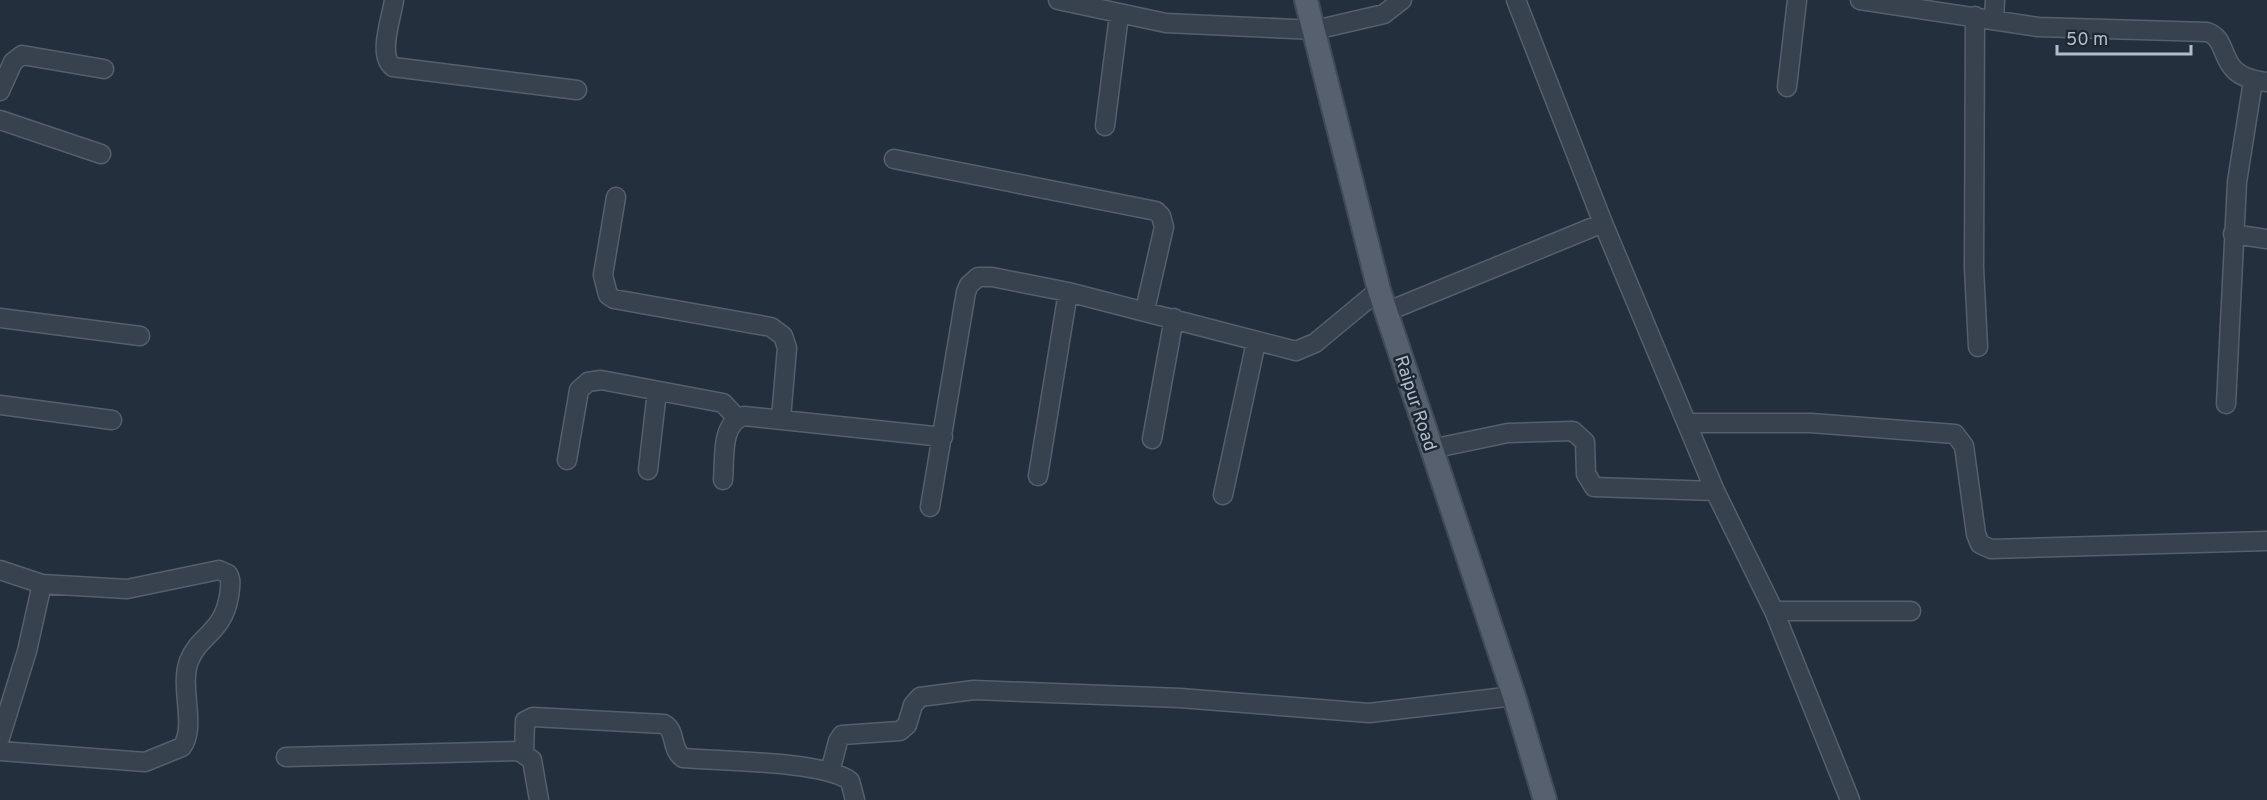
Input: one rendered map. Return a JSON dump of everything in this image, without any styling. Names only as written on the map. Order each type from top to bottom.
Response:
[{"type":"main road","name":"Raipur Road","points":[[1306,0],[1315,30],[1322,72],[1379,291],[1514,696],[1545,800]]},
{"type":"street","points":[[394,0],[386,57],[393,67],[577,90]]},
{"type":"street","points":[[1058,0],[1119,15],[1167,23],[1315,30],[1384,14],[1402,0]]},
{"type":"street","points":[[1516,0],[1603,223],[1715,491],[1774,611],[1850,800]]},
{"type":"street","points":[[1787,87],[1797,0]]},
{"type":"street","points":[[1860,0],[2038,27],[2207,32],[2215,36],[2235,73],[2260,82],[2237,182],[2226,404]]},
{"type":"street","points":[[1994,19],[1995,0]]},
{"type":"street","points":[[1105,126],[1119,15]]},
{"type":"street","points":[[1975,16],[1974,268],[1978,347]]},
{"type":"street","points":[[0,91],[13,62],[22,55],[104,69]]},
{"type":"street","points":[[0,120],[101,154]]},
{"type":"street","points":[[894,159],[1156,211],[1161,216],[1164,228],[1145,310]]},
{"type":"street","points":[[616,198],[603,275],[608,295],[614,299],[771,327],[779,331],[787,348],[781,418]]},
{"type":"street","points":[[1386,312],[1603,223]]},
{"type":"street","points":[[2233,234],[2267,239]]},
{"type":"street","points":[[930,507],[969,285],[983,275],[1145,310],[1286,350],[1305,349],[1379,291]]},
{"type":"street","points":[[1038,476],[1068,292]]},
{"type":"street","points":[[0,318],[140,336]]},
{"type":"street","points":[[1152,440],[1174,318]]},
{"type":"street","points":[[1222,495],[1256,342]]},
{"type":"street","points":[[567,460],[579,390],[584,384],[601,380],[723,403],[737,418]]},
{"type":"street","points":[[648,470],[657,391]]},
{"type":"street","points":[[0,405],[112,420]]},
{"type":"street","points":[[723,480],[728,430],[737,418],[754,416],[781,418],[943,436]]},
{"type":"street","points":[[1688,423],[1811,423],[1955,434],[1964,446],[1976,534],[1980,544],[1991,549],[2267,541]]},
{"type":"street","points":[[1431,449],[1508,433],[1573,431],[1584,439],[1586,474],[1594,487],[1715,491]]},
{"type":"street","points":[[0,570],[42,584],[126,589],[219,570],[228,574],[231,582],[225,615],[194,652],[187,668],[188,730],[182,747],[145,762],[0,751]]},
{"type":"street","points":[[0,738],[27,651],[42,584]]},
{"type":"street","points":[[1774,611],[1911,611]]},
{"type":"street","points":[[830,772],[838,741],[842,735],[900,731],[907,725],[916,701],[920,697],[936,694],[974,690],[1072,693],[1369,713],[1514,696]]},
{"type":"street","points":[[524,753],[525,722],[542,716],[663,724],[670,729],[676,751],[683,758],[830,772],[850,781],[855,800]]},
{"type":"street","points":[[286,757],[519,751],[524,753],[534,767],[539,800]]}]
